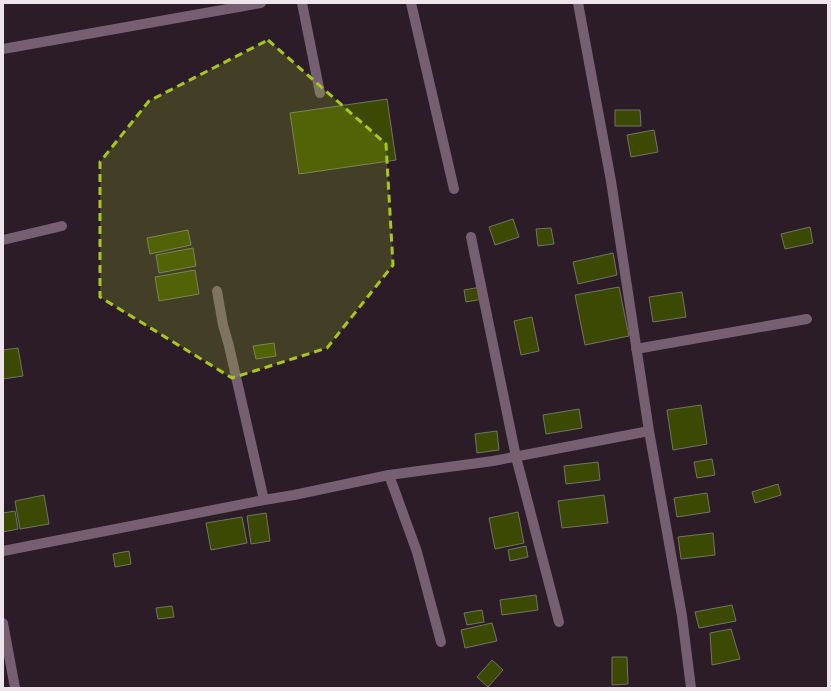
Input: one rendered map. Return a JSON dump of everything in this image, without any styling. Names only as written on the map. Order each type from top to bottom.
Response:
[{"type":"street","points":[[3,48],[261,3]]},
{"type":"street","points":[[302,3],[320,93]]},
{"type":"street","points":[[411,3],[454,189]]},
{"type":"street","points":[[578,3],[611,181],[649,431],[682,616],[691,688]]},
{"type":"street","points":[[3,240],[62,226]]},
{"type":"street","points":[[471,237],[516,457],[559,622]]},
{"type":"street","points":[[217,292],[223,324],[264,500]]},
{"type":"street","points":[[636,348],[807,319]]},
{"type":"street","points":[[3,551],[294,495],[389,475],[516,457],[649,431]]},
{"type":"street","points":[[389,475],[417,552],[441,642]]},
{"type":"street","points":[[3,623],[5,650],[15,688]]},
{"type":"highlighted area","points":[[268,40],[386,144],[393,265],[327,348],[232,378],[100,297],[100,162],[149,101]]},
{"type":"building","points":[[387,99],[396,160],[299,174],[290,113]]},
{"type":"building","points":[[615,110],[640,110],[641,126],[615,126]]},
{"type":"building","points":[[654,130],[658,152],[631,157],[627,135]]},
{"type":"building","points":[[513,219],[519,237],[495,245],[489,227]]},
{"type":"building","points":[[810,227],[813,243],[785,249],[781,234]]},
{"type":"building","points":[[551,228],[554,244],[538,246],[536,229]]},
{"type":"building","points":[[188,230],[191,245],[150,254],[147,238]]},
{"type":"building","points":[[193,248],[196,266],[159,273],[156,255]]},
{"type":"building","points":[[613,253],[617,275],[578,284],[573,262]]},
{"type":"building","points":[[195,270],[199,294],[159,301],[155,277]]},
{"type":"building","points":[[481,287],[483,299],[466,302],[464,290]]},
{"type":"building","points":[[619,287],[629,336],[585,345],[575,295]]},
{"type":"building","points":[[682,292],[686,317],[653,322],[649,297]]},
{"type":"building","points":[[532,317],[539,351],[521,355],[514,321]]},
{"type":"building","points":[[274,343],[276,356],[256,359],[253,346]]},
{"type":"building","points":[[18,348],[23,376],[3,379],[3,350]]},
{"type":"building","points":[[701,405],[707,444],[673,450],[667,410]]},
{"type":"building","points":[[579,409],[582,428],[546,434],[543,415]]},
{"type":"building","points":[[497,431],[499,450],[477,453],[475,434]]},
{"type":"building","points":[[712,459],[715,475],[697,478],[694,462]]},
{"type":"building","points":[[598,462],[600,480],[566,484],[564,466]]},
{"type":"building","points":[[778,484],[781,495],[755,503],[752,492]]},
{"type":"building","points":[[707,493],[710,512],[677,517],[674,498]]},
{"type":"building","points":[[44,495],[49,524],[20,529],[15,501]]},
{"type":"building","points":[[604,495],[608,523],[562,528],[558,501]]},
{"type":"building","points":[[15,511],[18,529],[3,532],[3,513]]},
{"type":"building","points":[[518,512],[524,543],[495,549],[489,518]]},
{"type":"building","points":[[266,513],[270,541],[251,544],[247,516]]},
{"type":"building","points":[[242,517],[247,543],[211,550],[206,523]]},
{"type":"building","points":[[713,533],[715,555],[681,559],[678,537]]},
{"type":"building","points":[[526,546],[528,557],[510,561],[508,550]]},
{"type":"building","points":[[129,551],[131,564],[115,567],[113,554]]},
{"type":"building","points":[[536,595],[538,610],[502,615],[500,600]]},
{"type":"building","points":[[732,605],[736,621],[699,628],[695,612]]},
{"type":"building","points":[[172,606],[174,617],[158,619],[156,608]]},
{"type":"building","points":[[482,610],[484,622],[467,625],[464,613]]},
{"type":"building","points":[[492,623],[497,641],[465,648],[461,630]]},
{"type":"building","points":[[731,629],[740,659],[712,665],[710,633]]},
{"type":"building","points":[[612,657],[627,657],[628,684],[612,685]]},
{"type":"building","points":[[492,660],[503,670],[488,687],[477,677]]}]
